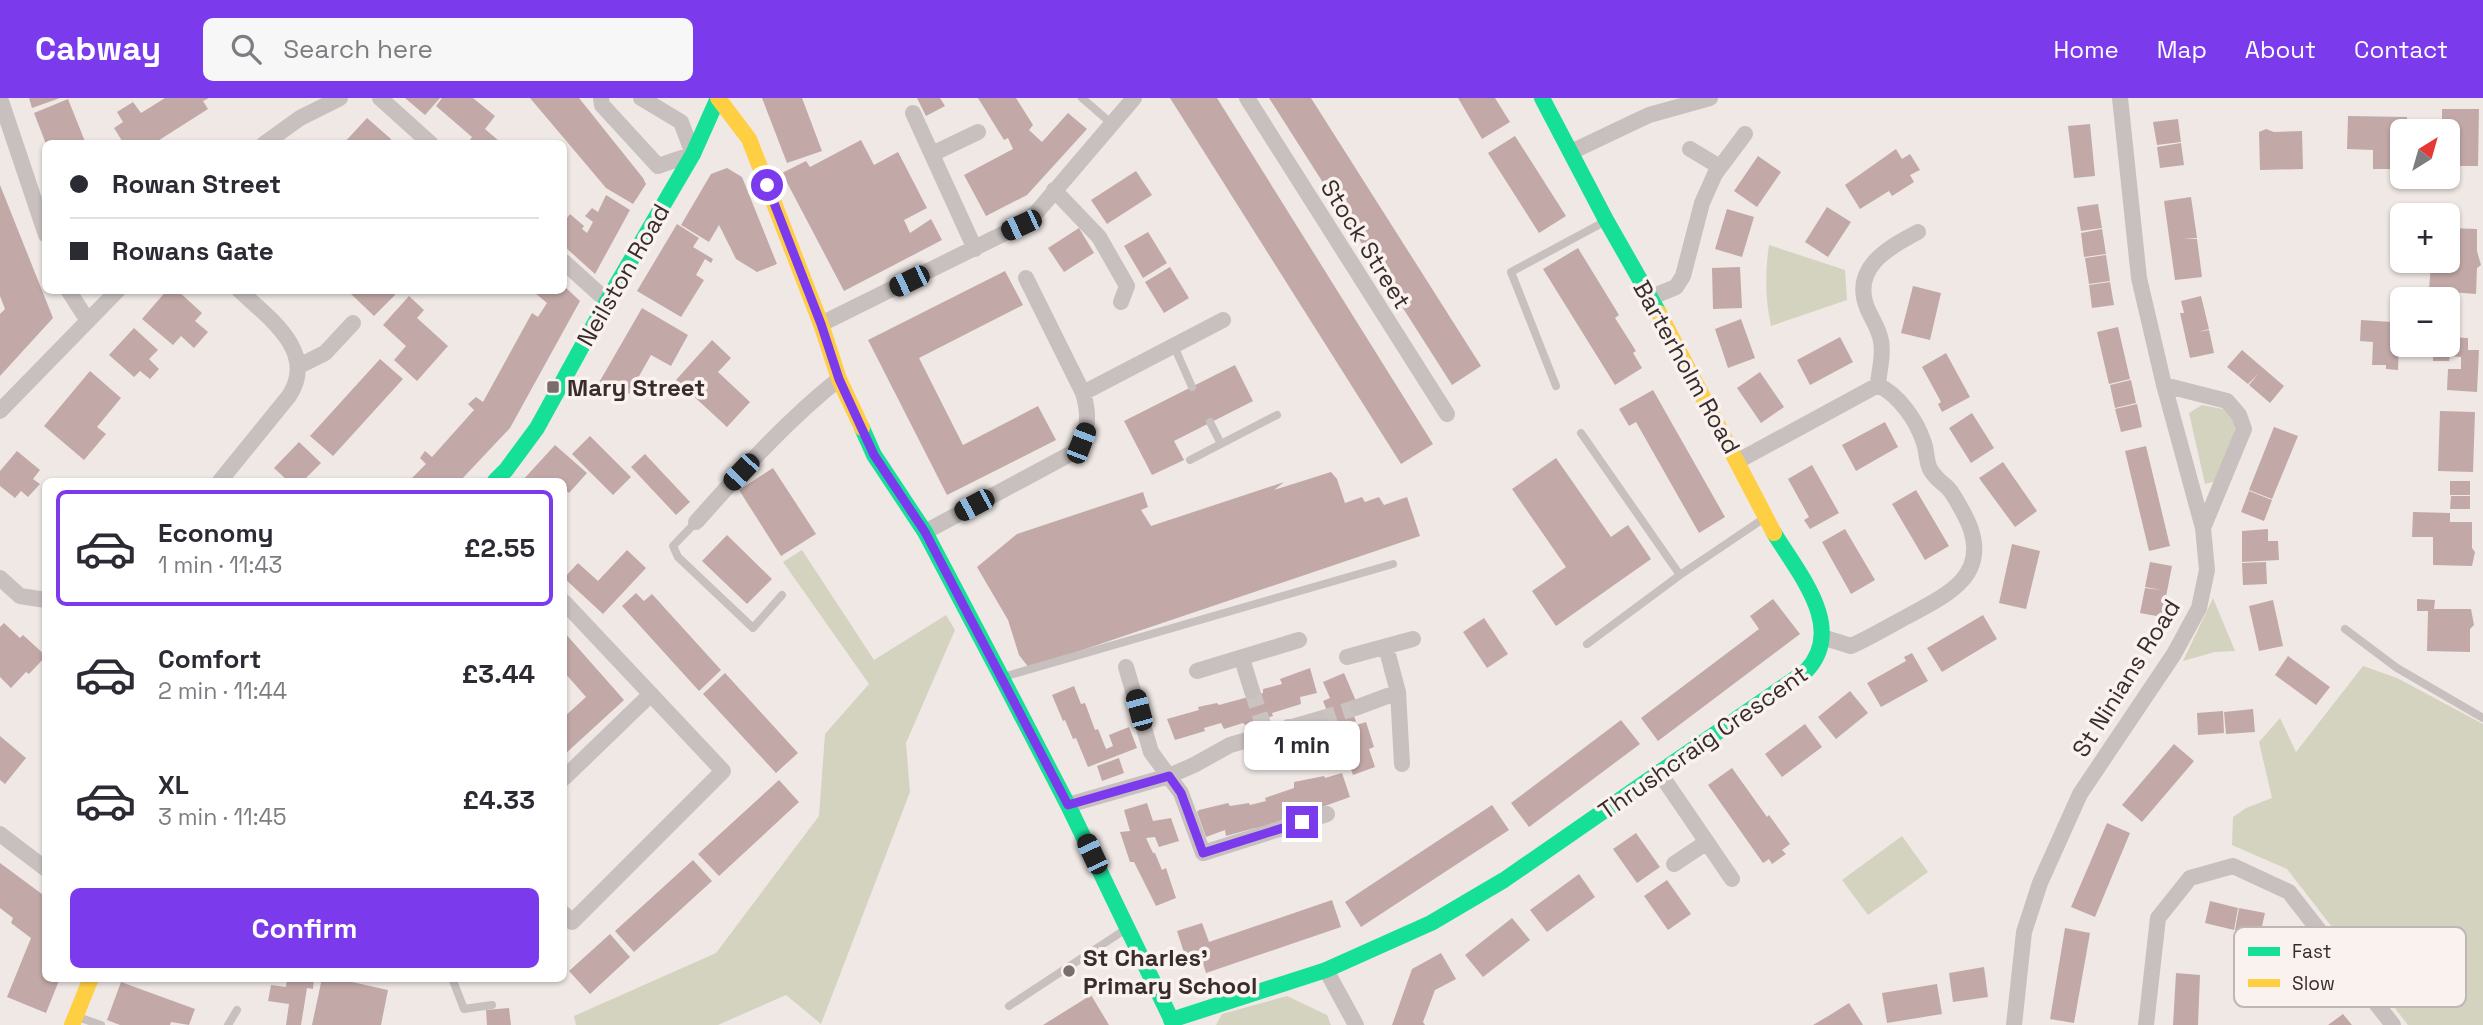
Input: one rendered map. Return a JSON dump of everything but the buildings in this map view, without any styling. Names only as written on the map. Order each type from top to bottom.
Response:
[{"type":"street","points":[[0,98],[42,223]]},
{"type":"street","points":[[270,140],[300,118],[340,98]]},
{"type":"street","points":[[380,98],[427,140]]},
{"type":"street","points":[[601,98],[603,105],[658,166],[693,154],[681,122],[641,98]]},
{"type":"street","points":[[718,98],[749,139],[821,324],[839,379],[874,455],[925,532],[1002,678],[1068,805],[1172,1023]]},
{"type":"street","name":"Neilston Road","points":[[498,478],[537,428],[693,154],[718,98]]},
{"type":"street","points":[[821,324],[1021,225],[1036,212],[1134,98]]},
{"type":"street","name":"Stock Street","points":[[1247,98],[1447,414]]},
{"type":"street","name":"Barterholm Road","points":[[1542,98],[1606,220],[1679,348],[1765,517],[1816,604],[1825,638]]},
{"type":"street","points":[[1571,152],[1649,115],[1710,98]]},
{"type":"street","name":"St Ninians Road","points":[[2014,1025],[2024,932],[2040,883],[2080,794],[2174,654],[2199,608],[2207,570],[2203,528],[2164,385],[2139,278],[2120,98]]},
{"type":"street","points":[[913,113],[975,249]]},
{"type":"street","points":[[932,154],[978,132]]},
{"type":"street","points":[[1649,298],[1676,287],[1684,276],[1693,229],[1702,203],[1720,167],[1745,134]]},
{"type":"street","points":[[1690,149],[1720,167]]},
{"type":"street","points":[[1054,190],[1100,237],[1127,286],[1121,302]]},
{"type":"street","points":[[1738,461],[1878,385],[1882,344],[1867,309],[1865,279],[1871,265],[1881,253],[1918,232]]},
{"type":"street","points":[[567,265],[607,301]]},
{"type":"street","points":[[925,532],[1072,453],[1081,443],[1087,427],[1088,408],[1083,393],[1026,278]]},
{"type":"street","points":[[71,294],[88,321]]},
{"type":"street","points":[[0,411],[114,294]]},
{"type":"street","points":[[222,478],[297,384],[299,366],[285,333],[243,294]]},
{"type":"street","points":[[1083,393],[1223,320]]},
{"type":"street","points":[[299,366],[325,353],[353,323]]},
{"type":"street","points":[[696,522],[766,446],[815,398],[839,379]]},
{"type":"street","name":"Thrushcraig Crescent","points":[[1172,1023],[1326,970],[1432,923],[1494,886],[1806,671],[1820,654],[1825,638],[1851,646],[1947,595],[1966,577],[1974,553],[1974,541],[1966,519],[1949,490],[1935,478],[1926,461],[1924,442],[1903,406],[1890,391],[1878,385]]},
{"type":"street","points":[[2164,385],[2227,401],[2239,415],[2244,429],[2203,528]]},
{"type":"street","points":[[0,578],[20,596],[42,599]]},
{"type":"street","points":[[567,605],[723,771],[572,922],[567,917]]},
{"type":"street","points":[[1347,657],[1413,639]]},
{"type":"street","points":[[1197,671],[1299,640]]},
{"type":"street","points":[[1386,647],[1398,692],[1402,764]]},
{"type":"street","points":[[1242,659],[1252,691]]},
{"type":"street","points":[[1126,667],[1150,752],[1181,793],[1203,853],[1327,814]]},
{"type":"street","points":[[1358,707],[1398,692]]},
{"type":"street","points":[[567,775],[651,694]]},
{"type":"street","points":[[1068,805],[1169,776],[1230,745],[1320,719]]},
{"type":"street","points":[[1288,727],[1298,758]]},
{"type":"street","points":[[1659,772],[1732,879]]},
{"type":"street","points":[[0,834],[42,866]]},
{"type":"street","points":[[1674,864],[1706,842]]},
{"type":"street","points":[[2146,1025],[2158,918],[2190,878],[2233,866],[2289,892],[2316,927]]},
{"type":"street","points":[[1326,970],[1356,1025]]},
{"type":"street","points":[[74,1020],[89,982]]},
{"type":"street","points":[[2379,1007],[2393,1025]]},
{"type":"lane","points":[[1082,98],[1112,124]]},
{"type":"lane","points":[[1556,386],[1511,272],[1606,220]]},
{"type":"lane","points":[[1174,346],[1192,387]]},
{"type":"lane","points":[[1190,460],[1277,415]]},
{"type":"lane","points":[[1210,422],[1221,444]]},
{"type":"lane","points":[[1581,433],[1680,575]]},
{"type":"lane","points":[[1587,644],[1680,575],[1765,517]]},
{"type":"lane","points":[[696,522],[673,546],[678,557],[752,628],[782,595]]},
{"type":"lane","points":[[1002,678],[1393,564]]},
{"type":"lane","points":[[2344,629],[2397,668],[2483,718]]},
{"type":"lane","points":[[1009,1006],[1127,928]]},
{"type":"lane","points":[[454,982],[464,1009],[492,1006]]},
{"type":"lane","points":[[228,1025],[237,1010]]},
{"type":"lane","points":[[74,1020],[101,1025]]},
{"type":"green space","points":[[1769,245],[1845,270],[1847,300],[1771,326],[1766,286]]},
{"type":"green space","points":[[2202,405],[2228,410],[2236,424],[2231,446],[2216,481],[2205,484],[2189,413]]},
{"type":"green space","points":[[802,550],[874,660],[946,615],[955,630],[906,743],[910,792],[821,1024],[786,995],[718,1025],[576,1025],[574,1016],[716,953],[819,816],[825,734],[869,684],[783,562]]},
{"type":"green space","points":[[2213,598],[2235,651],[2215,652],[2183,661]]},
{"type":"green space","points":[[2363,666],[2397,678],[2483,724],[2483,1025],[2408,1025],[2394,1007],[2466,1007],[2466,927],[2332,927],[2287,869],[2232,845],[2233,817],[2246,808],[2272,798],[2259,742],[2280,718],[2296,752]]},
{"type":"green space","points":[[1902,836],[1928,872],[1868,915],[1842,880]]},
{"type":"green space","points":[[1287,996],[1327,1015],[1331,1025],[1216,1025],[1222,1014]]},
{"type":"tunnel","points":[[1252,691],[1266,733]]},
{"type":"tunnel","points":[[1320,719],[1358,707]]},
{"type":"traffic: fast","points":[[498,478],[537,428],[693,154],[718,98]]},
{"type":"traffic: fast","points":[[1542,98],[1659,313]]},
{"type":"traffic: fast","points":[[862,428],[874,455],[925,532],[1002,678],[1068,805],[1174,1025]]},
{"type":"traffic: fast","points":[[1171,1020],[1326,970],[1431,923],[1504,880],[1806,671],[1817,654],[1822,637],[1820,619],[1805,583],[1774,533]]},
{"type":"traffic: slow","points":[[718,98],[749,139],[821,324],[839,379],[862,428]]},
{"type":"traffic: slow","points":[[1659,313],[1774,533]]},
{"type":"traffic: slow","points":[[72,1025],[89,982]]},
{"type":"place","name":"Mary Street","points":[[553,387]]},
{"type":"place","name":"St Charles' Primary School","points":[[1069,971]]},
{"type":"route","points":[[767,185],[821,324],[839,379],[874,455],[925,532],[1068,805],[1169,776],[1181,793],[1203,853],[1302,822]]}]
